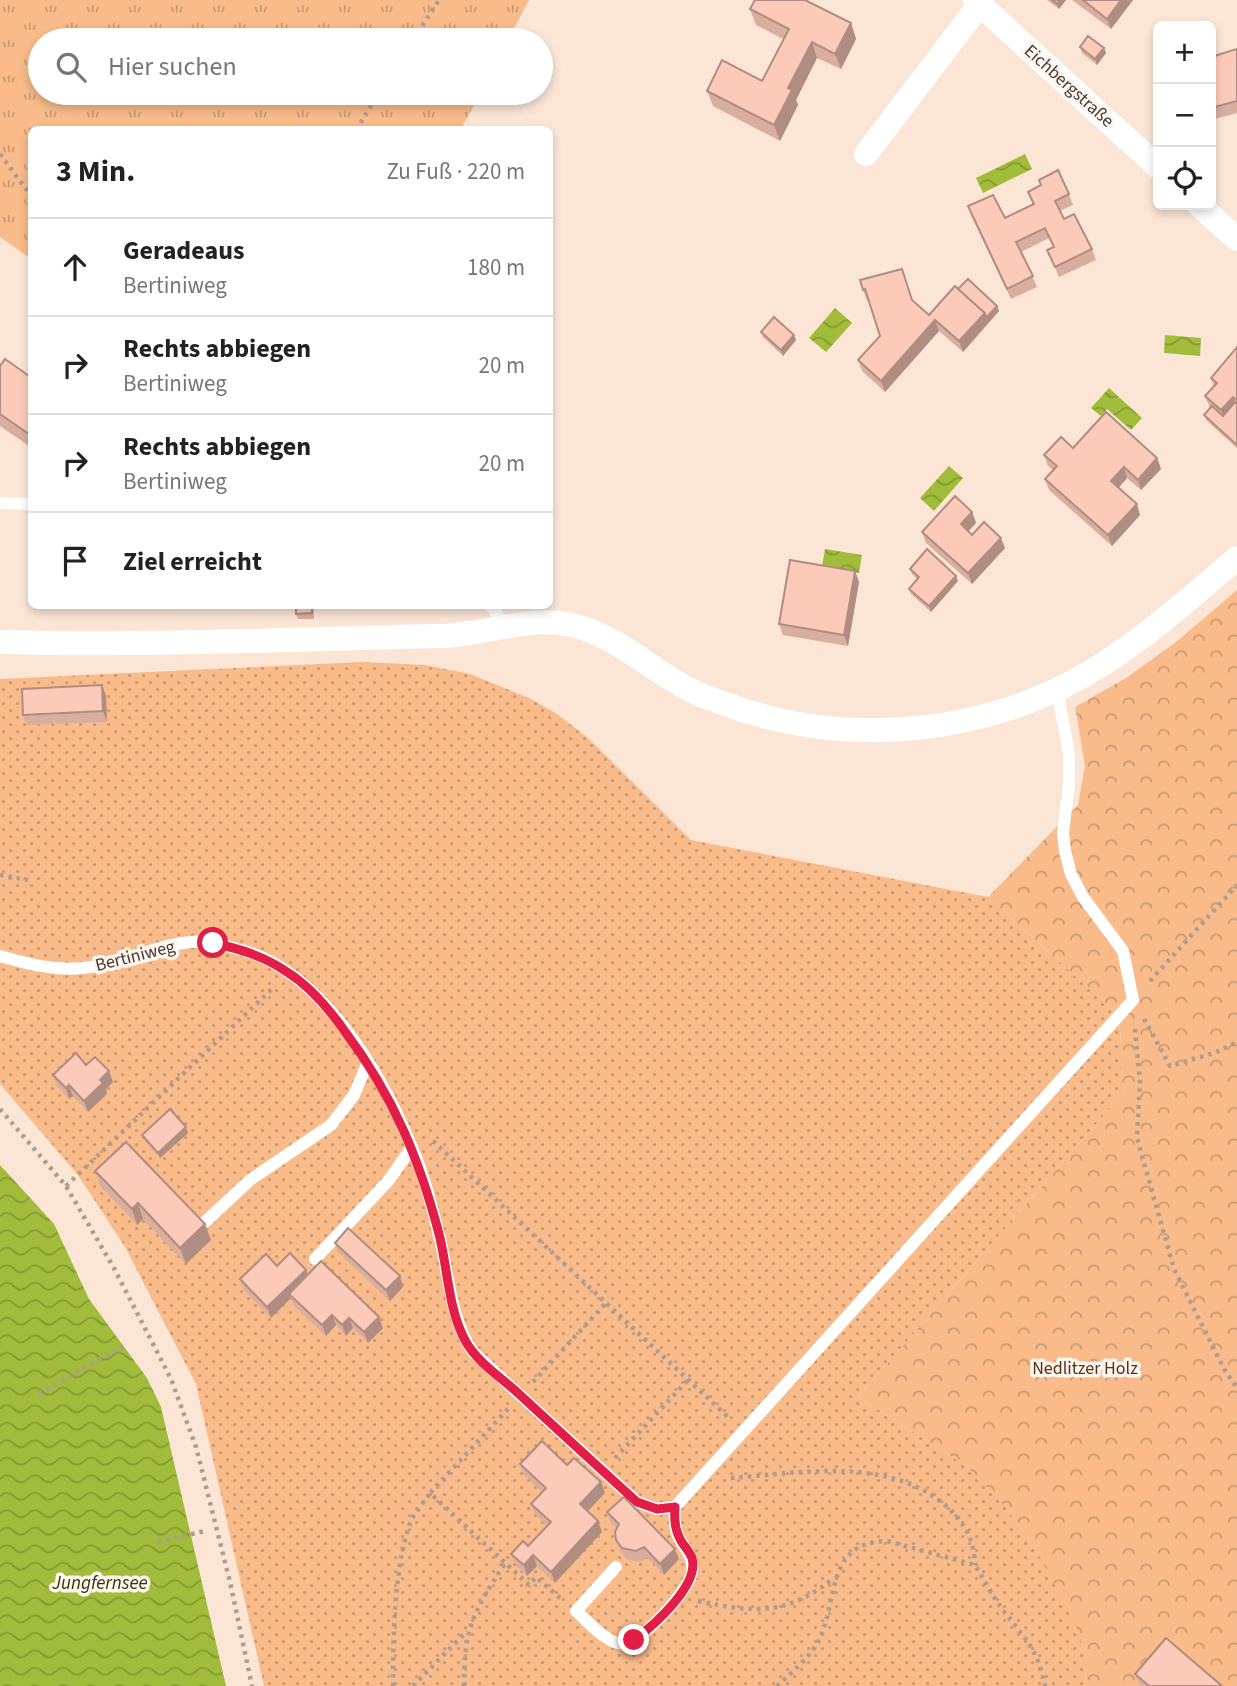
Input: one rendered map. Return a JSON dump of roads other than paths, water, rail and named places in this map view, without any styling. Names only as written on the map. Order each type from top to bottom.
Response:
[{"type":"street","name":"Eichbergstraße","points":[[866,154],[977,2],[1153,162]]},
{"type":"street","points":[[1205,210],[1237,239]]},
{"type":"street","points":[[0,642],[100,644],[463,635],[536,623],[560,623],[584,628],[603,636],[692,691],[738,709],[816,727],[849,730],[926,727],[964,721],[1010,708],[1057,690],[1102,665],[1192,597],[1237,558]]},
{"type":"lane","points":[[0,503],[28,504]]},
{"type":"lane","points":[[493,609],[507,628]]},
{"type":"lane","points":[[616,1567],[576,1611],[612,1641],[624,1644],[645,1632],[685,1589],[692,1574],[692,1558],[678,1536],[674,1521],[675,1507],[1133,1000],[1123,951],[1083,897],[1071,874],[1065,851],[1063,833],[1069,785],[1069,754],[1057,690]]},
{"type":"lane","name":"Bertiniweg","points":[[0,956],[59,969],[87,968],[192,942],[242,950],[289,972],[314,993],[368,1062],[392,1102],[412,1147],[429,1198],[443,1248],[456,1316],[472,1352],[637,1502],[648,1508],[675,1507]]},
{"type":"lane","points":[[205,1222],[250,1180],[331,1125],[354,1095],[368,1062]]},
{"type":"lane","points":[[315,1259],[389,1180],[412,1147]]},
{"type":"water","points":[[1025,154],[1032,169],[983,193],[976,178]]},
{"type":"water","points":[[835,308],[852,323],[826,352],[809,338]]},
{"type":"water","points":[[1165,335],[1201,338],[1200,356],[1164,353]]},
{"type":"water","points":[[1109,388],[1142,418],[1131,430],[1107,409],[1101,416],[1091,408]]},
{"type":"water","points":[[949,466],[963,478],[934,511],[920,498]]},
{"type":"water","points":[[825,549],[862,555],[859,573],[822,567]]},
{"type":"water","name":"Jungfernsee","points":[[0,1165],[54,1224],[89,1299],[147,1378],[161,1407],[226,1686],[0,1686]]},
{"type":"park label","name":"Nedlitzer Holz","points":[[1085,1368]]}]
